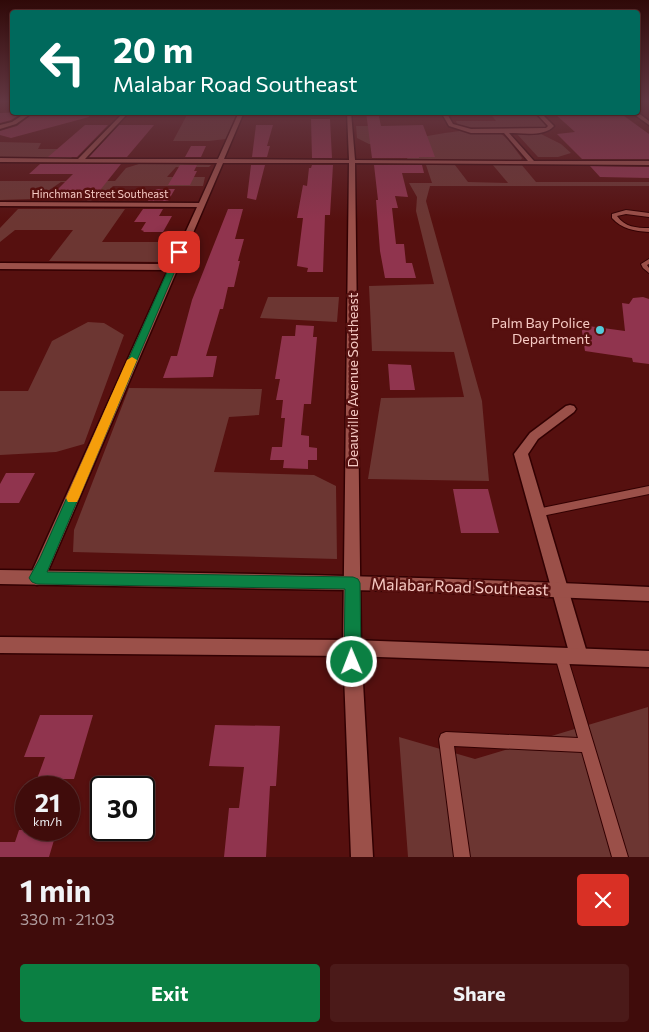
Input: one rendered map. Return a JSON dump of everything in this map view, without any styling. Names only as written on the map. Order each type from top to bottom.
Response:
[{"type":"street","points":[[80,160],[99,141]]},
{"type":"street","points":[[37,578],[172,267],[230,141]]},
{"type":"street","name":"Deauville Avenue Southeast","points":[[350,141],[352,162],[352,648],[362,857]]},
{"type":"street","points":[[514,141],[533,163]]},
{"type":"street","points":[[0,160],[649,164]]},
{"type":"street","name":"Hinchman Street Southeast","points":[[0,204],[200,205]]},
{"type":"street","points":[[0,266],[172,267]]},
{"type":"street","points":[[570,409],[534,436],[521,454],[560,589],[570,656]]},
{"type":"street","name":"Malabar Road Southeast","points":[[0,577],[353,583],[560,589],[649,594]]},
{"type":"street","points":[[1,648],[352,648],[649,659]]},
{"type":"lane","points":[[649,215],[626,212],[614,216],[620,224],[628,228],[649,230]]},
{"type":"lane","points":[[649,262],[644,264],[644,267],[649,271]]},
{"type":"lane","points":[[537,513],[649,490]]},
{"type":"lane","points":[[570,656],[588,745],[620,857]]},
{"type":"lane","points":[[462,857],[446,739],[588,745]]},
{"type":"shaded area","points":[[363,141],[509,141],[522,158],[515,161],[409,161],[404,154],[403,145],[369,144]]},
{"type":"shaded area","points":[[523,141],[555,141],[571,153],[558,157],[538,157]]},
{"type":"shaded area","points":[[0,142],[41,143],[38,149],[81,149],[71,158],[0,158]]},
{"type":"shaded area","points":[[142,163],[211,165],[209,167],[176,167],[167,177],[205,177],[203,186],[113,186],[101,198],[88,201],[81,195],[98,183],[61,182],[36,199],[0,200],[0,181],[115,181],[126,168]]},
{"type":"shaded area","points":[[492,164],[521,164],[536,182],[649,182],[649,186],[430,186],[426,201],[482,401],[489,481],[368,479],[381,398],[464,397],[454,352],[372,351],[369,286],[434,284],[416,211],[417,197],[409,183],[432,183],[426,165],[455,165],[468,182],[508,183]]},
{"type":"shaded area","points":[[18,209],[125,209],[102,242],[177,242],[167,262],[49,261],[73,230],[15,230],[0,242],[0,228]]},
{"type":"shaded area","points":[[268,297],[339,297],[337,322],[260,318]]},
{"type":"shaded area","points":[[88,322],[104,323],[124,335],[84,444],[56,452],[0,455],[0,391],[28,391],[52,341]]},
{"type":"shaded area","points":[[129,388],[262,389],[259,415],[229,417],[214,472],[314,475],[336,486],[337,559],[73,552],[74,530]]},
{"type":"shaded area","points":[[648,707],[649,857],[408,857],[399,737],[475,759]]},
{"type":"building","points":[[67,141],[93,141],[77,157],[48,157]]},
{"type":"building","points":[[104,141],[141,141],[127,157],[89,157]]},
{"type":"building","points":[[254,141],[268,141],[267,146],[270,146],[267,157],[252,157]]},
{"type":"building","points":[[312,141],[331,141],[332,158],[312,158]]},
{"type":"building","points":[[370,141],[429,141],[435,157],[419,158],[372,158]]},
{"type":"building","points":[[564,141],[649,141],[649,159],[582,159]]},
{"type":"building","points":[[191,146],[206,146],[201,157],[185,157]]},
{"type":"building","points":[[40,164],[121,164],[97,194],[52,195],[73,174],[29,174]]},
{"type":"building","points":[[180,165],[197,165],[194,171],[197,171],[190,185],[168,185]]},
{"type":"building","points":[[251,165],[265,165],[256,200],[247,198]]},
{"type":"building","points":[[312,165],[333,165],[330,215],[325,215],[323,272],[307,272],[308,268],[297,266],[303,218],[297,218],[303,185],[307,186],[309,168]]},
{"type":"building","points":[[374,165],[422,165],[424,173],[402,173],[408,197],[395,196],[398,208],[392,208],[396,244],[404,244],[406,263],[412,263],[416,278],[385,278],[380,251],[376,200],[378,200]]},
{"type":"building","points":[[590,166],[649,167],[649,178],[600,177]]},
{"type":"building","points":[[156,189],[175,189],[168,201],[148,201]]},
{"type":"building","points":[[143,209],[163,209],[159,216],[172,216],[163,232],[143,232],[141,230],[146,222],[134,222]]},
{"type":"building","points":[[228,209],[243,209],[235,239],[244,239],[234,287],[228,287],[223,309],[220,309],[206,356],[217,356],[213,377],[163,378],[171,356],[177,356],[192,300]]},
{"type":"building","name":"Palm Bay Police Department","points":[[643,297],[649,299],[649,364],[633,362],[632,358],[585,351],[581,325],[625,331],[622,303],[629,304],[633,298]]},
{"type":"building","points":[[296,325],[314,326],[313,337],[317,337],[311,404],[304,404],[301,435],[309,436],[309,447],[317,448],[317,460],[308,460],[308,469],[283,468],[284,460],[270,460],[272,447],[282,447],[285,418],[281,418],[283,400],[276,400],[280,379],[275,379],[282,336],[295,336]]},
{"type":"building","points":[[388,364],[411,365],[415,390],[390,390]]},
{"type":"building","points":[[6,473],[35,473],[19,503],[0,503],[0,484]]},
{"type":"building","points":[[453,489],[488,489],[499,533],[461,533]]},
{"type":"building","points":[[40,715],[93,715],[75,776],[38,776],[45,757],[24,757]]},
{"type":"building","points":[[215,725],[280,726],[276,786],[270,786],[266,857],[224,857],[229,808],[239,808],[244,767],[209,766]]},
{"type":"building","points":[[54,841],[49,857],[0,857],[0,842]]},
{"type":"slow traffic","points":[[73,498],[132,360]]},
{"type":"place","name":"Palm Bay Police Department","points":[[600,330]]},
{"type":"route","points":[[179,252],[37,578],[353,583],[352,662]]}]
